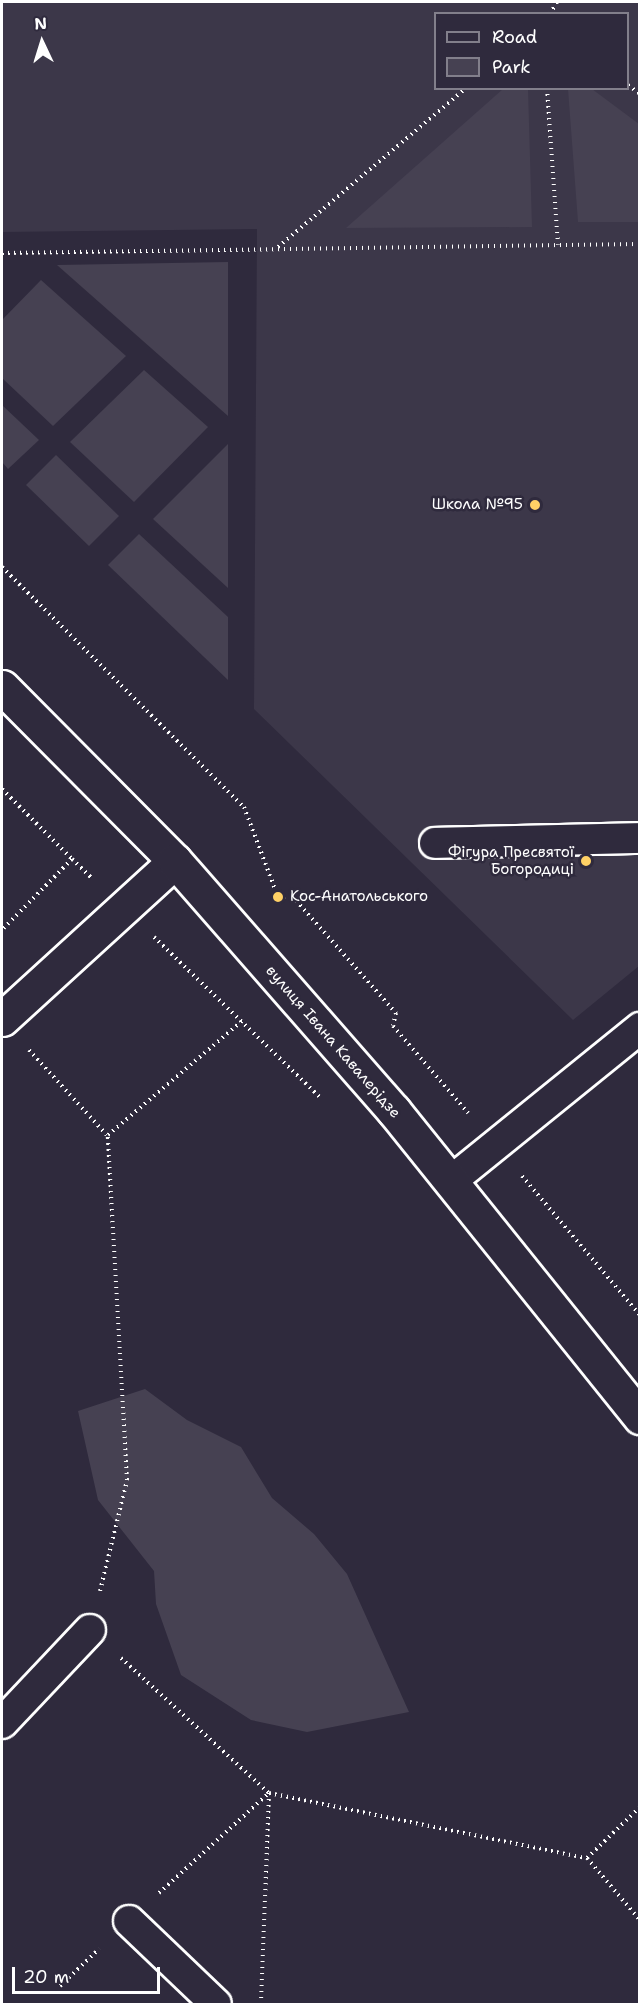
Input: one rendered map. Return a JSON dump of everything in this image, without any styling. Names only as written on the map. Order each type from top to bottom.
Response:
[{"type":"street","name":"вулиця Івана Кавалерідзе","points":[[2,687],[175,861],[450,1182],[639,1417]]},
{"type":"street","points":[[2,1019],[175,861]]},
{"type":"lane","points":[[435,843],[639,838]]},
{"type":"lane","points":[[450,1182],[639,1028]]},
{"type":"lane","points":[[2,1723],[90,1630]]},
{"type":"lane","points":[[129,1921],[216,2004]]},
{"type":"path","points":[[278,248],[464,90]]},
{"type":"path","points":[[547,90],[558,245]]},
{"type":"path","points":[[2,253],[639,244]]},
{"type":"path","points":[[2,567],[244,807],[278,897],[292,896],[396,1013],[393,1026],[639,1315]]},
{"type":"path","points":[[2,789],[72,859],[2,930]]},
{"type":"path","points":[[108,1135],[242,1022],[328,1105]]},
{"type":"path","points":[[26,1047],[108,1135],[127,1480],[90,1630],[269,1793],[587,1858],[639,1920]]},
{"type":"path","points":[[60,1986],[269,1793]]},
{"type":"path","points":[[261,2004],[269,1793]]},
{"type":"path","points":[[587,1858],[639,1808]]},
{"type":"shaded area","points":[[2,2],[639,2],[639,966],[573,1020],[254,709],[257,229],[2,232]]},
{"type":"green space","points":[[502,90],[528,90],[532,227],[346,228]]},
{"type":"green space","points":[[568,90],[593,90],[639,124],[639,222],[578,222]]},
{"type":"green space","points":[[228,262],[228,416],[57,265]]},
{"type":"green space","points":[[41,280],[126,356],[53,426],[2,378],[2,320]]},
{"type":"green space","points":[[144,370],[208,427],[134,502],[70,442]]},
{"type":"green space","points":[[2,405],[39,440],[8,469],[2,462]]},
{"type":"green space","points":[[228,444],[228,588],[153,519]]},
{"type":"green space","points":[[56,455],[119,516],[89,546],[26,485]]},
{"type":"green space","points":[[139,534],[228,617],[228,680],[108,565]]},
{"type":"green space","points":[[145,1389],[187,1420],[241,1447],[272,1498],[314,1534],[347,1574],[409,1712],[307,1732],[251,1720],[181,1675],[156,1604],[154,1571],[98,1500],[78,1411]]},
{"type":"place","name":"Школа №95","points":[[535,505]]},
{"type":"place","name":"Фігура Пресвятої Богородиці","points":[[586,861]]},
{"type":"place","name":"Кос-Анатольського","points":[[278,897]]}]
